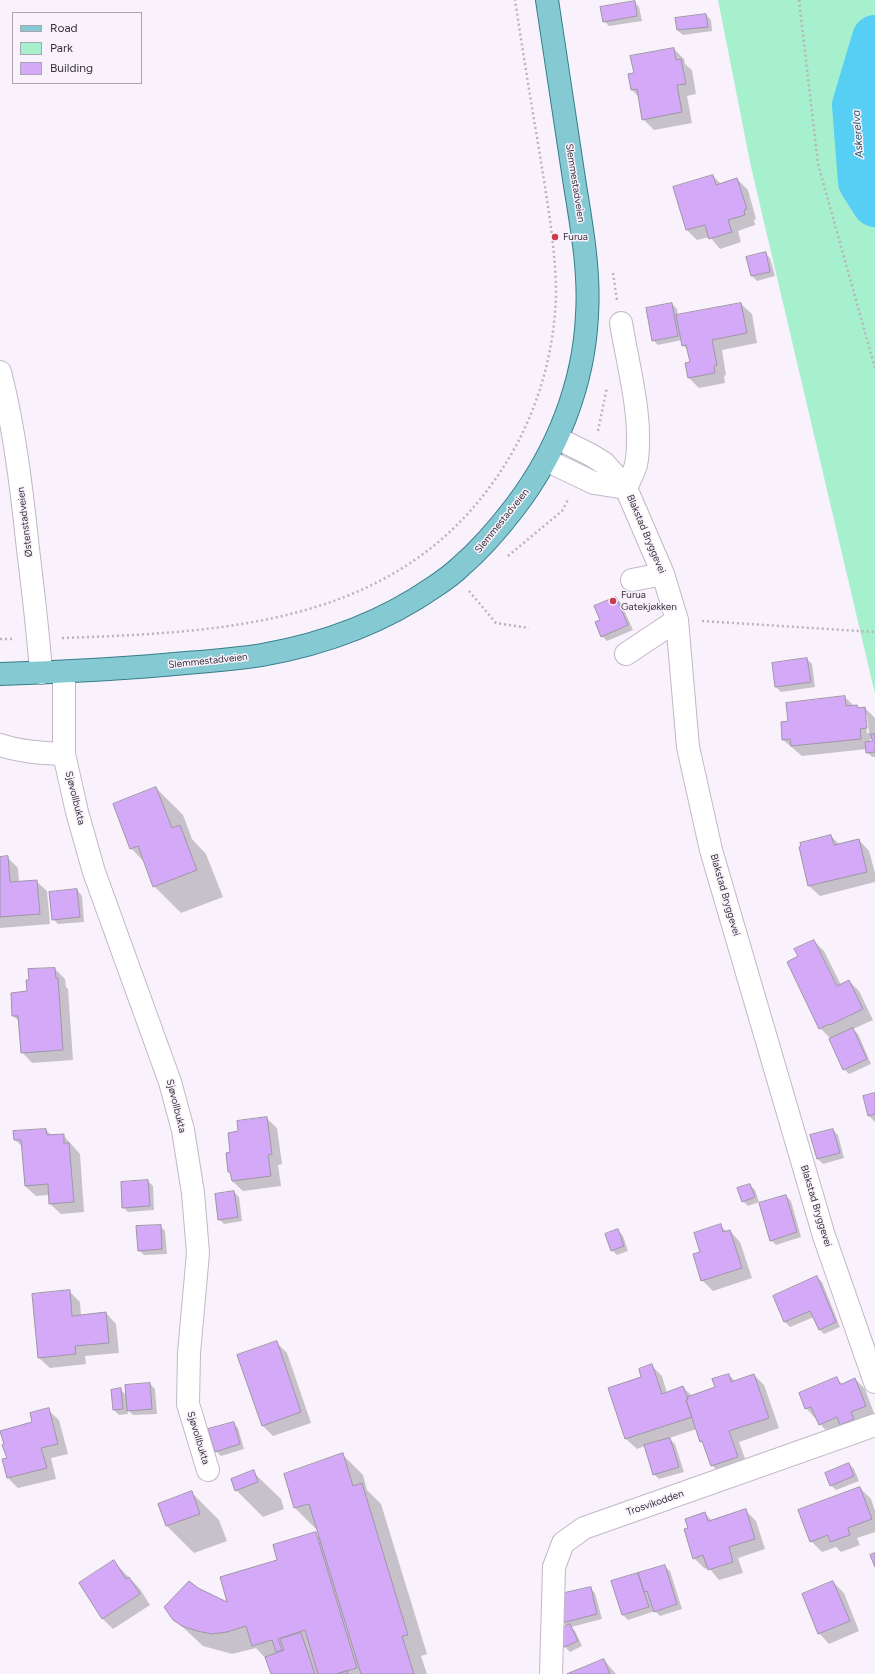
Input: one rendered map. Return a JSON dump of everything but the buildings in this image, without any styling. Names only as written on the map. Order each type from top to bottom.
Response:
[{"type":"main road","name":"Slemmestadveien","points":[[0,674],[130,669],[246,657],[296,647],[359,628],[412,602],[457,570],[474,555],[504,522],[528,490],[557,438],[577,380],[587,317],[588,292],[581,226],[547,0]]},
{"type":"street","points":[[546,460],[594,483],[626,488],[636,466],[638,432],[621,323]]},
{"type":"street","name":"Østenstadveien","points":[[0,372],[6,395],[20,476],[39,639],[40,673]]},
{"type":"street","name":"Blakstad Bryggevei","points":[[557,438],[604,463],[626,488],[663,574],[677,620],[688,747],[711,850],[824,1236],[875,1382]]},
{"type":"street","points":[[632,580],[663,574]]},
{"type":"street","points":[[626,654],[677,620]]},
{"type":"street","name":"Sjøvollbukta","points":[[64,672],[64,754],[77,812],[94,872],[170,1082],[183,1130],[193,1193],[198,1253],[189,1353],[188,1404],[208,1470]]},
{"type":"street","points":[[0,745],[14,750],[64,754]]},
{"type":"street","name":"Trosvikodden","points":[[551,1674],[554,1567],[563,1543],[584,1528],[875,1425]]},
{"type":"path","points":[[0,639],[124,636],[246,624],[309,609],[377,584],[418,558],[451,531],[485,493],[513,452],[535,406],[545,373],[555,314],[554,250],[515,0]]},
{"type":"path","points":[[799,0],[818,164],[875,368]]},
{"type":"path","points":[[503,560],[562,511],[580,476]]},
{"type":"path","points":[[474,585],[468,590],[496,623],[529,628]]},
{"type":"path","points":[[677,620],[875,632]]},
{"type":"green space","points":[[718,0],[875,0],[875,694],[751,167]]},
{"type":"waterway","name":"Askerelva","points":[[875,38],[855,105],[861,182],[875,204]]},
{"type":"place","name":"Furua","points":[[555,237]]},
{"type":"place","name":"Furua Gatekjøkken","points":[[613,601]]}]
